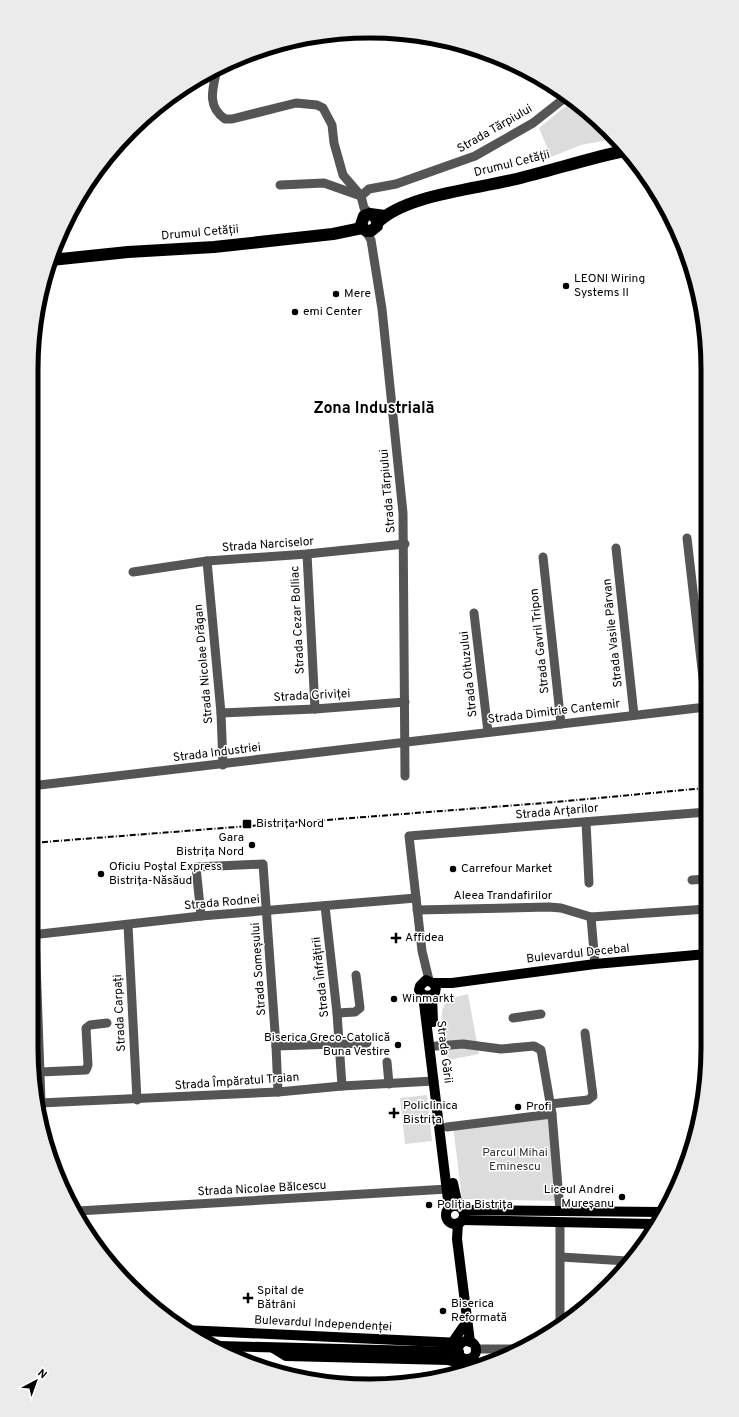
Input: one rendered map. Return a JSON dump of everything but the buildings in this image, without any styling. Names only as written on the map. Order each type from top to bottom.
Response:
[{"type":"highway","name":"Drumul Cetății","points":[[57,259],[128,252],[214,247],[333,234],[367,219],[432,197],[523,178],[587,159],[620,152]]},
{"type":"main road","name":"Bulevardul Decebal","points":[[429,988],[452,983],[595,964],[701,955]]},
{"type":"main road","name":"Strada Gării","points":[[429,988],[457,1213],[457,1239],[466,1315],[464,1348]]},
{"type":"main road","name":"Strada Gării","points":[[429,988],[434,1081],[448,1189],[457,1213]]},
{"type":"main road","points":[[650,1224],[560,1222],[457,1213],[464,1203],[550,1206],[560,1211],[658,1212]]},
{"type":"main road","name":"Strada Gării","points":[[464,1348],[463,1327],[466,1315]]},
{"type":"main road","name":"Bulevardul Independenței","points":[[197,1331],[464,1348]]},
{"type":"main road","name":"Bulevardul Independenței","points":[[226,1346],[273,1348],[464,1348]]},
{"type":"main road","points":[[273,1348],[286,1356],[448,1360],[457,1362],[462,1366]]},
{"type":"main road","points":[[464,1348],[470,1363]]},
{"type":"main road","points":[[464,1348],[468,1364]]},
{"type":"street","points":[[215,76],[212,102],[214,109],[225,119],[232,119],[296,103],[317,105],[323,108],[332,125],[334,143],[343,175],[367,219]]},
{"type":"street","name":"Strada Tărpiului","points":[[406,776],[403,514],[383,316],[367,219],[369,189],[396,184],[475,156],[533,123],[562,100]]},
{"type":"street","points":[[280,185],[324,183],[367,219]]},
{"type":"street","points":[[687,538],[701,661]]},
{"type":"street","name":"Strada Narciselor","points":[[133,572],[207,561],[307,554],[404,544]]},
{"type":"street","name":"Strada Vasile Pârvan","points":[[616,548],[634,715]]},
{"type":"street","name":"Strada Cezar Bolliac","points":[[307,554],[315,709]]},
{"type":"street","name":"Strada Gavril Tripon","points":[[543,556],[562,724]]},
{"type":"street","name":"Strada Nicolae Drăgan","points":[[207,561],[223,765]]},
{"type":"street","name":"Strada Oituzului","points":[[474,613],[488,732]]},
{"type":"street","name":"Strada Griviței","points":[[220,713],[315,709],[405,702]]},
{"type":"street","name":"Strada Dimitrie Cantemir","points":[[405,741],[562,724],[701,706]]},
{"type":"street","name":"Strada Industriei","points":[[38,785],[223,765],[405,741]]},
{"type":"street","name":"Strada Arțarilor","points":[[409,836],[701,812]]},
{"type":"street","points":[[586,822],[589,883]]},
{"type":"street","name":"Strada Gării","points":[[409,836],[423,962],[429,988]]},
{"type":"street","name":"Strada Someșului","points":[[201,916],[196,867],[263,864],[278,1092]]},
{"type":"street","points":[[692,880],[701,879]]},
{"type":"street","name":"Strada Rodnei","points":[[38,934],[201,916],[416,898]]},
{"type":"street","name":"Strada Înfrățirii","points":[[325,906],[338,1013],[342,1086]]},
{"type":"street","name":"Aleea Trandafirilor","points":[[417,910],[549,907],[562,908],[591,917],[701,910]]},
{"type":"street","points":[[591,917],[595,964]]},
{"type":"street","name":"Strada Carpați","points":[[128,925],[137,1100]]},
{"type":"street","points":[[338,1013],[355,1012],[360,1008],[356,975]]},
{"type":"street","points":[[513,1018],[541,1014]]},
{"type":"street","points":[[40,1072],[86,1070],[88,1065],[86,1028],[90,1025],[106,1023]]},
{"type":"street","points":[[38,1033],[40,1084]]},
{"type":"street","points":[[550,1104],[588,1100],[593,1096],[585,1033]]},
{"type":"street","points":[[276,1046],[367,1043]]},
{"type":"street","points":[[436,1046],[471,1044],[501,1049],[539,1048],[552,1114],[560,1211]]},
{"type":"street","points":[[387,1062],[389,1084]]},
{"type":"street","name":"Strada Împăratul Traian","points":[[43,1103],[137,1100],[434,1081]]},
{"type":"street","points":[[447,1127],[552,1114]]},
{"type":"street","name":"Strada Nicolae Bălcescu","points":[[81,1211],[448,1189]]},
{"type":"street","points":[[560,1222],[560,1318]]},
{"type":"street","points":[[560,1258],[623,1261]]},
{"type":"street","points":[[464,1348],[508,1349]]},
{"type":"green space","points":[[568,104],[588,120],[609,140],[581,145],[551,157],[539,128]]},
{"type":"green space","points":[[468,994],[479,1054],[448,1060],[442,1031],[443,1009],[445,1004],[450,1000]]},
{"type":"green space","points":[[427,1095],[432,1141],[405,1144],[400,1098]]},
{"type":"green space","name":"Parcul Mihai Eminescu","points":[[552,1114],[560,1201],[462,1199],[453,1126]]},
{"type":"railway","points":[[38,842],[544,803],[701,788]]},
{"type":"place","name":"LEONI Wiring Systems II","points":[[566,286]]},
{"type":"place","name":"Mere","points":[[336,294]]},
{"type":"place","name":"e·mi Center","points":[[295,312]]},
{"type":"place","name":"Bistrița Nord","points":[[247,824]]},
{"type":"place","name":"Gara Bistrița Nord","points":[[252,845]]},
{"type":"place","name":"Carrefour Market","points":[[453,869]]},
{"type":"place","name":"Oficiu Poștal Express Bistrița-Năsăud","points":[[101,874]]},
{"type":"place","name":"Affidea","points":[[396,938]]},
{"type":"place","name":"Winmarkt","points":[[394,999]]},
{"type":"place","name":"Biserica Greco-Catolică Buna Vestire","points":[[398,1045]]},
{"type":"place","name":"Profi","points":[[518,1107]]},
{"type":"place","name":"Policlinica Bistrița","points":[[394,1113]]},
{"type":"place","name":"Liceul Andrei Mureșanu","points":[[622,1197]]},
{"type":"place","name":"Poliția Bistrița","points":[[429,1205]]},
{"type":"place","name":"Spital de Bătrâni","points":[[248,1298]]},
{"type":"place","name":"Biserica Reformată","points":[[443,1311]]},
{"type":"district","name":"Zona Industrială","points":[[374,409]]}]
